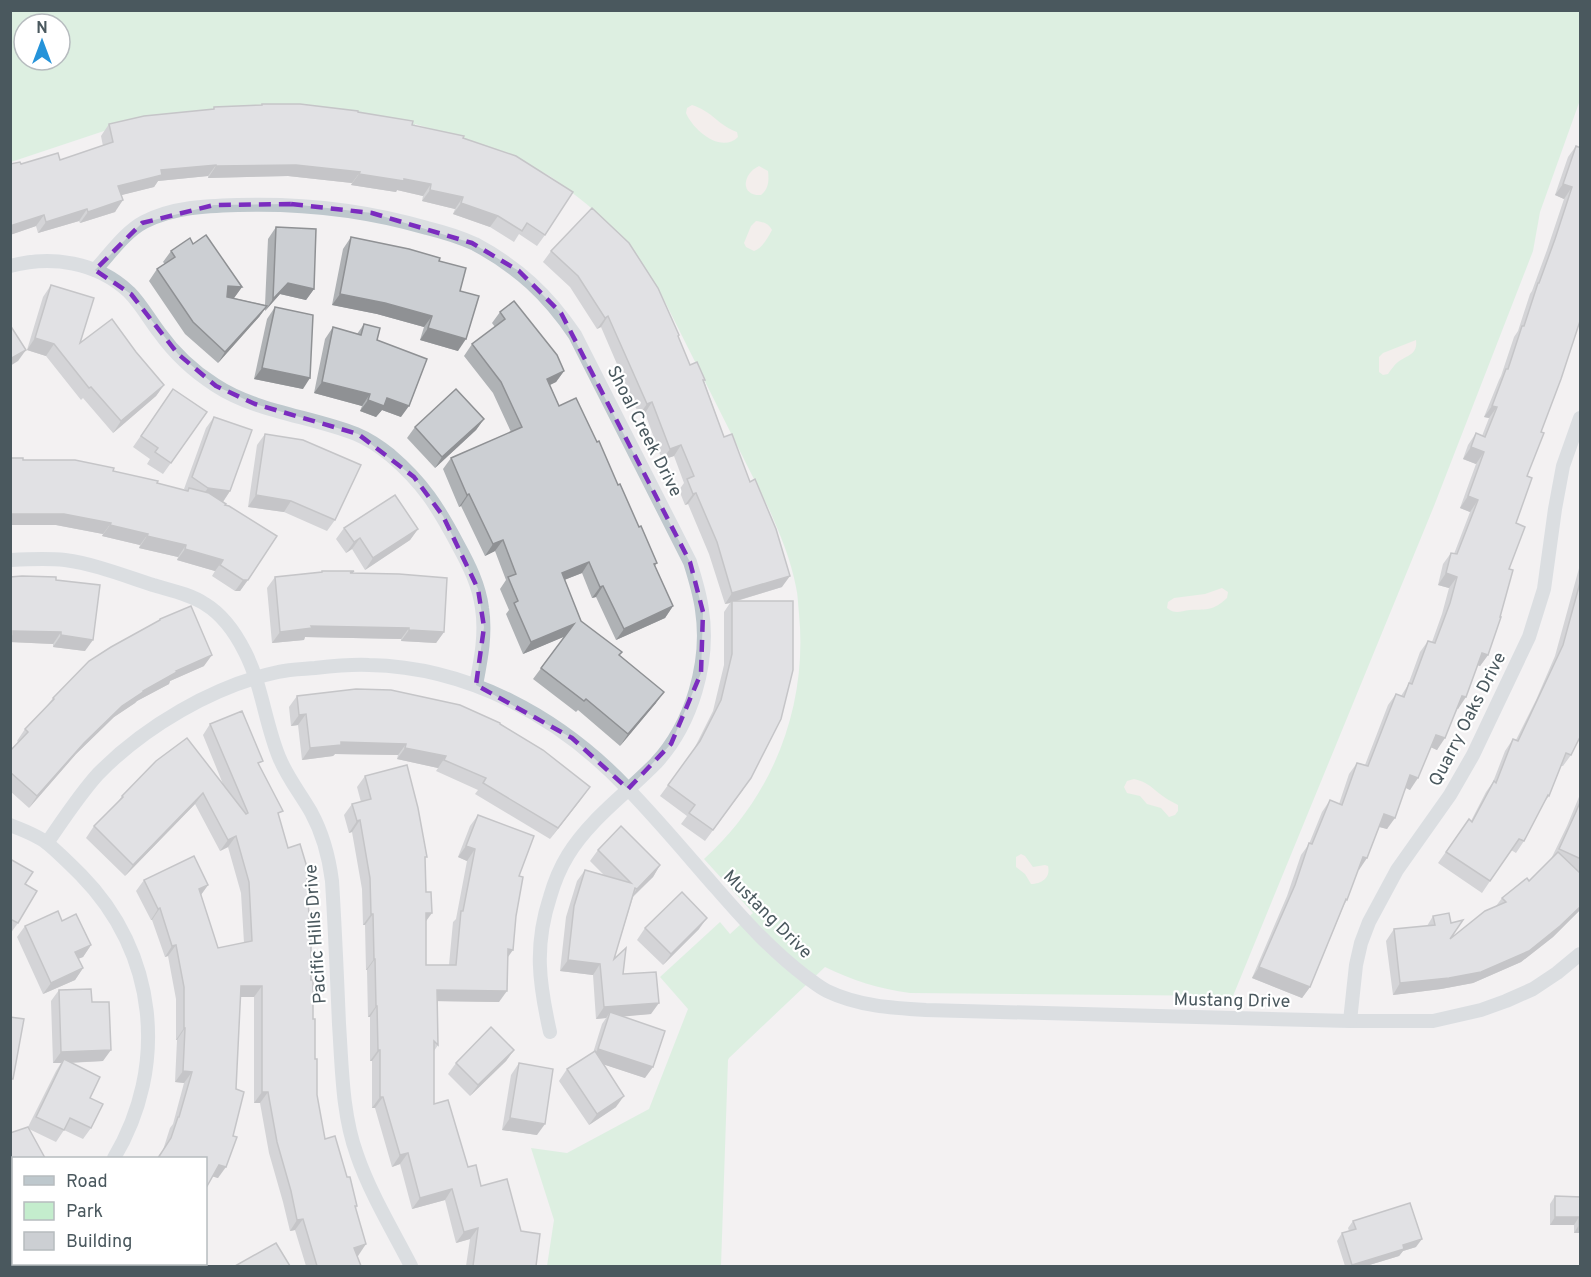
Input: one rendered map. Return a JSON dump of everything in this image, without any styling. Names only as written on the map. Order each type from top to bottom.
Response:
[{"type":"street","name":"Shoal Creek Drive","points":[[95,270],[126,236],[142,223],[183,209],[214,205],[291,204],[372,213],[440,231],[472,243],[497,256],[541,291],[561,313],[575,335],[690,562],[703,612],[704,639],[700,673],[694,697],[671,744],[579,839],[558,873],[543,917],[540,938],[539,963],[542,995],[550,1032]]},
{"type":"street","points":[[10,266],[22,263],[62,261],[95,270],[114,280],[130,294],[159,334],[197,373],[216,386],[255,404],[358,435],[380,447],[414,477],[430,495],[443,516],[470,567],[478,589],[484,627],[476,685]]},
{"type":"street","name":"Quarry Oaks Drive","points":[[1350,1021],[1356,965],[1361,942],[1370,922],[1397,870],[1450,795],[1473,755],[1529,637],[1544,589],[1563,466],[1581,418]]},
{"type":"street","name":"Pacific Hills Drive","points":[[10,560],[45,559],[86,564],[185,595],[204,603],[218,614],[230,627],[245,652],[256,678],[268,726],[279,757],[289,779],[311,813],[329,857],[341,1059],[351,1135],[367,1180],[411,1266]]},
{"type":"street","name":"Mustang Drive","points":[[47,843],[97,775],[129,746],[174,715],[220,692],[280,671],[368,664],[395,666],[445,675],[476,685],[536,714],[572,738],[628,789],[742,918],[776,952],[824,989],[867,1005],[926,1010],[1350,1021],[1433,1021],[1481,1010],[1533,989],[1581,954]]},
{"type":"street","points":[[10,825],[47,843],[87,882],[108,907],[120,926],[139,972],[147,1020],[146,1070],[132,1121],[115,1157]]},
{"type":"highlighted area","points":[[291,204],[372,213],[472,243],[519,271],[561,313],[690,562],[703,612],[701,673],[671,744],[628,789],[572,738],[476,685],[484,627],[478,589],[443,516],[414,477],[358,434],[255,404],[216,386],[178,354],[131,294],[95,270],[142,223],[214,205]]},
{"type":"green space","points":[[10,11],[1580,11],[1580,100],[1540,212],[1533,251],[1434,506],[1233,996],[910,993],[866,983],[825,967],[728,1060],[721,1266],[547,1266],[554,1220],[531,1148],[567,1153],[649,1109],[688,1009],[660,977],[720,922],[730,934],[753,913],[704,859],[749,808],[767,778],[781,748],[798,682],[800,648],[798,597],[785,547],[769,509],[663,298],[633,252],[609,225],[582,201],[553,178],[529,165],[465,139],[415,124],[414,129],[125,124],[11,162]]},
{"type":"sand","points":[[692,105],[737,132],[738,137],[731,142],[724,143],[708,138],[701,133],[686,113],[687,108]]},
{"type":"sand","points":[[759,166],[768,171],[767,187],[761,195],[749,192],[746,184],[749,174]]},
{"type":"sand","points":[[756,221],[765,223],[772,230],[762,245],[754,251],[746,247],[744,243],[751,226]]},
{"type":"sand","points":[[1416,340],[1414,352],[1397,363],[1388,374],[1383,375],[1379,372],[1379,357],[1383,353]]},
{"type":"sand","points":[[1222,588],[1228,592],[1227,598],[1214,607],[1178,612],[1167,608],[1168,602],[1174,598],[1205,594]]},
{"type":"sand","points":[[1134,779],[1145,783],[1178,805],[1175,815],[1169,817],[1161,808],[1147,804],[1140,796],[1127,793],[1124,787],[1127,781]]},
{"type":"sand","points":[[1021,854],[1033,867],[1048,866],[1048,874],[1044,880],[1031,884],[1025,874],[1016,867],[1016,857]]},
{"type":"building","points":[[300,104],[413,121],[412,125],[464,136],[463,138],[516,156],[573,192],[545,235],[527,223],[522,231],[498,216],[461,203],[463,197],[430,190],[431,184],[359,174],[360,172],[296,165],[216,165],[161,170],[162,175],[118,186],[123,200],[88,212],[87,209],[46,222],[44,215],[10,226],[10,164],[20,162],[21,164],[58,153],[60,160],[113,142],[109,124],[144,116],[214,109],[214,107]]},
{"type":"building","points":[[1576,146],[1581,148],[1581,318],[1541,432],[1544,433],[1527,476],[1532,478],[1516,523],[1525,527],[1509,569],[1513,570],[1501,617],[1488,655],[1482,653],[1466,697],[1462,696],[1445,738],[1436,735],[1418,778],[1410,775],[1395,818],[1384,814],[1367,858],[1363,857],[1310,987],[1259,967],[1295,885],[1309,843],[1312,844],[1330,800],[1342,805],[1357,763],[1368,766],[1396,694],[1404,697],[1409,683],[1412,684],[1428,641],[1435,643],[1457,577],[1446,573],[1451,553],[1457,554],[1478,500],[1468,496],[1484,452],[1471,447],[1476,433],[1485,437],[1497,407],[1492,406],[1506,369],[1508,369],[1522,326],[1524,326],[1572,187],[1563,184]]},
{"type":"building","points":[[592,208],[629,243],[658,288],[690,365],[697,362],[705,380],[703,380],[724,437],[732,434],[750,482],[755,479],[776,529],[790,576],[732,593],[717,542],[696,493],[693,494],[687,479],[694,476],[681,445],[670,449],[652,402],[647,404],[608,316],[605,318],[578,276],[551,251]]},
{"type":"building","points":[[276,227],[316,229],[314,289],[288,283],[273,299]]},
{"type":"building","points":[[206,235],[242,287],[228,286],[227,297],[267,306],[225,352],[193,322],[157,269],[175,257],[171,251],[190,238],[193,244]]},
{"type":"building","points":[[351,237],[409,249],[440,258],[439,261],[466,268],[460,291],[479,296],[466,339],[428,328],[432,316],[340,294]]},
{"type":"building","points":[[51,285],[94,298],[80,343],[112,319],[164,385],[121,421],[91,387],[89,388],[54,344],[35,338]]},
{"type":"building","points":[[514,301],[557,355],[564,371],[547,379],[559,406],[576,398],[639,527],[641,526],[657,563],[654,564],[673,606],[624,629],[603,586],[600,587],[589,562],[562,573],[581,621],[622,652],[619,655],[664,692],[628,734],[586,699],[584,701],[541,668],[574,624],[531,642],[514,603],[518,601],[508,577],[516,574],[503,540],[493,544],[469,494],[467,495],[451,458],[522,427],[501,382],[472,344],[505,319],[500,312]]},
{"type":"building","points":[[275,307],[313,315],[310,378],[262,368]]},
{"type":"building","points":[[364,324],[380,328],[377,340],[427,359],[409,406],[387,398],[384,406],[368,400],[370,394],[322,382],[333,327],[361,335]]},
{"type":"building","points":[[10,325],[26,350],[10,359]]},
{"type":"building","points":[[173,389],[207,412],[171,463],[155,452],[158,448],[141,436]]},
{"type":"building","points":[[456,389],[484,419],[442,457],[415,427]]},
{"type":"building","points":[[214,417],[252,430],[230,491],[208,488],[192,477]]},
{"type":"building","points":[[265,434],[303,440],[361,465],[335,520],[291,501],[256,495]]},
{"type":"building","points":[[10,458],[75,460],[114,468],[113,471],[158,481],[157,483],[188,491],[189,488],[209,493],[277,536],[248,580],[243,580],[220,565],[223,560],[185,549],[186,545],[147,536],[148,534],[110,525],[111,523],[64,514],[10,514]]},
{"type":"building","points":[[395,495],[418,529],[373,558],[360,538],[354,542],[344,528]]},
{"type":"building","points":[[322,571],[447,578],[444,632],[409,630],[409,628],[311,626],[312,628],[280,632],[275,577]]},
{"type":"building","points":[[10,577],[56,577],[56,580],[100,585],[93,640],[61,635],[61,632],[13,631],[13,636],[10,636]]},
{"type":"building","points":[[1581,579],[1581,735],[1571,755],[1566,753],[1549,796],[1524,841],[1519,839],[1490,881],[1446,852],[1469,819],[1472,822],[1494,781],[1496,783],[1513,739],[1518,741],[1563,645]]},
{"type":"building","points":[[732,601],[793,601],[793,670],[781,719],[751,778],[713,830],[689,813],[695,805],[668,785],[700,741],[721,700],[732,654]]},
{"type":"building","points":[[191,606],[212,655],[176,671],[122,706],[84,743],[37,796],[10,772],[10,751],[28,732],[25,729],[89,661],[160,619]]},
{"type":"building","points":[[356,689],[391,690],[460,705],[500,723],[543,750],[590,787],[558,828],[483,783],[486,778],[444,760],[446,756],[405,748],[406,744],[341,742],[341,745],[310,748],[306,714],[299,715],[297,696]]},
{"type":"building","points":[[242,711],[263,761],[258,763],[283,811],[278,813],[288,848],[300,844],[306,864],[317,1095],[325,1139],[335,1136],[347,1177],[350,1177],[357,1206],[355,1206],[366,1244],[354,1248],[361,1266],[317,1266],[303,1219],[297,1220],[277,1142],[268,1092],[262,1092],[262,986],[241,986],[236,1089],[244,1092],[233,1136],[237,1137],[226,1167],[219,1165],[207,1186],[207,1157],[159,1157],[171,1138],[192,1072],[183,1071],[184,987],[176,945],[172,946],[160,908],[158,909],[144,880],[194,856],[208,885],[199,889],[218,948],[252,941],[249,882],[236,836],[228,840],[203,793],[133,865],[94,826],[156,761],[187,738],[246,814],[248,813],[210,724]]},
{"type":"building","points":[[407,765],[427,857],[425,857],[426,892],[431,892],[432,913],[426,913],[426,965],[456,965],[461,911],[463,911],[475,849],[466,846],[478,815],[534,836],[519,876],[523,877],[513,950],[508,949],[507,991],[437,990],[438,1045],[434,1041],[434,1104],[448,1100],[468,1167],[476,1165],[481,1186],[507,1179],[521,1231],[540,1234],[536,1266],[473,1266],[478,1228],[464,1232],[452,1189],[420,1198],[408,1153],[400,1155],[383,1097],[380,1097],[380,1050],[378,1050],[370,878],[360,820],[357,821],[352,804],[371,799],[365,776]]},
{"type":"building","points":[[1581,800],[1581,859],[1559,849]]},
{"type":"building","points":[[621,826],[660,865],[637,889],[635,888],[614,959],[626,948],[623,974],[656,972],[659,1003],[604,1007],[600,964],[568,960],[574,906],[585,870],[631,883],[598,850]]},
{"type":"building","points":[[1558,852],[1581,874],[1581,906],[1560,926],[1529,951],[1481,972],[1400,983],[1394,929],[1435,925],[1433,916],[1449,913],[1451,923],[1463,920],[1450,939],[1485,911],[1506,902],[1502,898],[1527,878],[1529,881]]},
{"type":"building","points":[[10,859],[33,872],[25,884],[37,891],[18,923],[10,919]]},
{"type":"building","points":[[682,892],[707,918],[671,954],[645,928]]},
{"type":"building","points":[[58,911],[62,921],[76,914],[91,945],[75,952],[83,968],[51,983],[25,926]]},
{"type":"building","points":[[91,989],[92,1002],[109,1002],[111,1050],[61,1052],[59,990]]},
{"type":"building","points":[[610,1012],[665,1031],[653,1067],[598,1049]]},
{"type":"building","points":[[10,1017],[24,1019],[13,1079],[10,1079]]},
{"type":"building","points":[[491,1027],[514,1050],[478,1085],[456,1063]]},
{"type":"building","points":[[595,1051],[624,1096],[597,1114],[567,1069]]},
{"type":"building","points":[[64,1059],[100,1077],[90,1098],[103,1104],[91,1128],[70,1118],[64,1130],[36,1117]]},
{"type":"building","points":[[519,1063],[553,1069],[545,1124],[510,1118]]},
{"type":"building","points":[[28,1127],[44,1157],[12,1157],[12,1190],[10,1190],[10,1133]]},
{"type":"building","points":[[1555,1196],[1581,1197],[1581,1225],[1579,1225],[1579,1217],[1555,1217]]},
{"type":"building","points":[[1410,1203],[1422,1239],[1403,1245],[1404,1249],[1352,1265],[1342,1233],[1356,1229],[1353,1221]]},
{"type":"building","points":[[276,1243],[290,1266],[235,1266]]},
{"type":"building","points":[[15,1265],[135,1265],[134,1266],[13,1266]]}]
